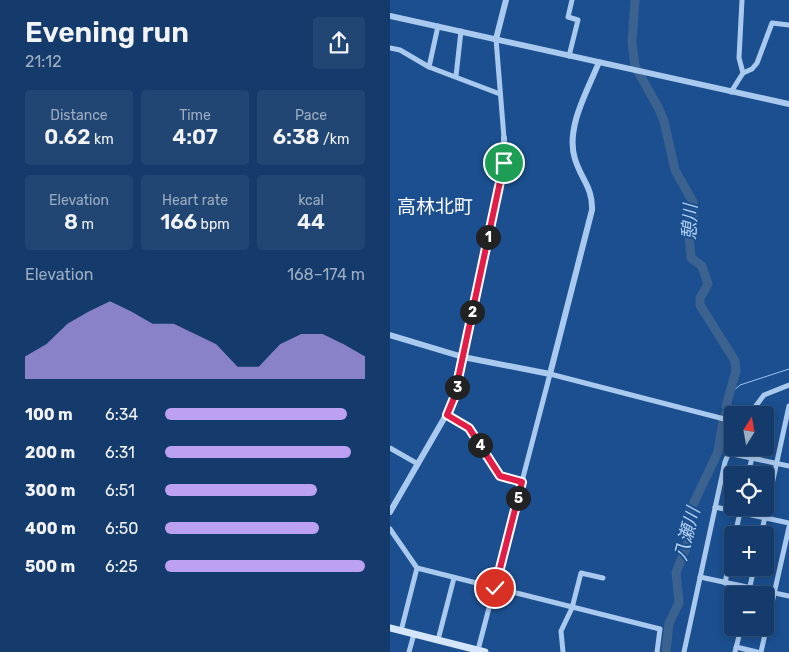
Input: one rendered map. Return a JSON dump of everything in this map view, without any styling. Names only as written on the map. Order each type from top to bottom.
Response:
[{"type":"main road","points":[[390,628],[482,651]]},
{"type":"street","points":[[390,512],[447,415],[454,398],[504,163],[504,138],[496,39],[506,0]]},
{"type":"street","points":[[569,56],[578,20],[568,17],[572,0]]},
{"type":"street","points":[[742,0],[739,58],[743,73]]},
{"type":"street","points":[[390,16],[789,104]]},
{"type":"street","points":[[731,92],[743,73],[752,69],[757,63],[772,24],[789,25]]},
{"type":"street","points":[[429,67],[438,26]]},
{"type":"street","points":[[456,76],[461,31]]},
{"type":"street","points":[[390,48],[400,50],[429,67],[500,94]]},
{"type":"street","points":[[482,651],[495,588],[592,210],[591,191],[574,158],[573,139],[579,112],[599,62]]},
{"type":"street","points":[[390,335],[463,357],[550,374],[724,419]]},
{"type":"street","points":[[756,406],[764,395],[789,385]]},
{"type":"street","points":[[763,526],[789,406]]},
{"type":"street","points":[[447,415],[469,428],[500,476],[522,482]]},
{"type":"street","points":[[390,448],[418,464]]},
{"type":"street","points":[[684,652],[727,456]]},
{"type":"street","points":[[742,456],[789,466]]},
{"type":"street","points":[[750,466],[752,458]]},
{"type":"street","points":[[715,507],[724,508]]},
{"type":"street","points":[[762,516],[789,523]]},
{"type":"street","points":[[761,652],[789,528]]},
{"type":"street","points":[[390,529],[417,568],[660,629],[657,652]]},
{"type":"street","points":[[401,631],[417,568]]},
{"type":"street","points":[[563,652],[561,631],[572,608],[582,573],[602,578]]},
{"type":"street","points":[[725,583],[726,576]]},
{"type":"street","points":[[700,577],[739,586]]},
{"type":"street","points":[[438,640],[454,578]]},
{"type":"street","points":[[775,593],[789,596]]},
{"type":"street","points":[[409,652],[414,634]]},
{"type":"street","points":[[739,636],[736,649],[757,652]]},
{"type":"waterway","name":"憩川","points":[[635,0],[632,42],[635,66],[659,109],[664,121],[675,170],[693,202],[694,214],[688,224],[691,258],[702,266],[708,284],[700,298],[700,305],[735,361],[736,371],[726,406],[728,407],[723,420],[718,452],[689,513],[687,546],[676,572],[679,603],[669,623],[666,652]]},
{"type":"waterway","name":"八瀬川","points":[[728,406],[732,392],[740,385],[789,369]]},
{"type":"district","name":"高林北町","points":[[435,206]]},
{"type":"route","points":[[495,588],[522,482],[500,476],[469,428],[447,415],[454,398],[504,163]]}]
